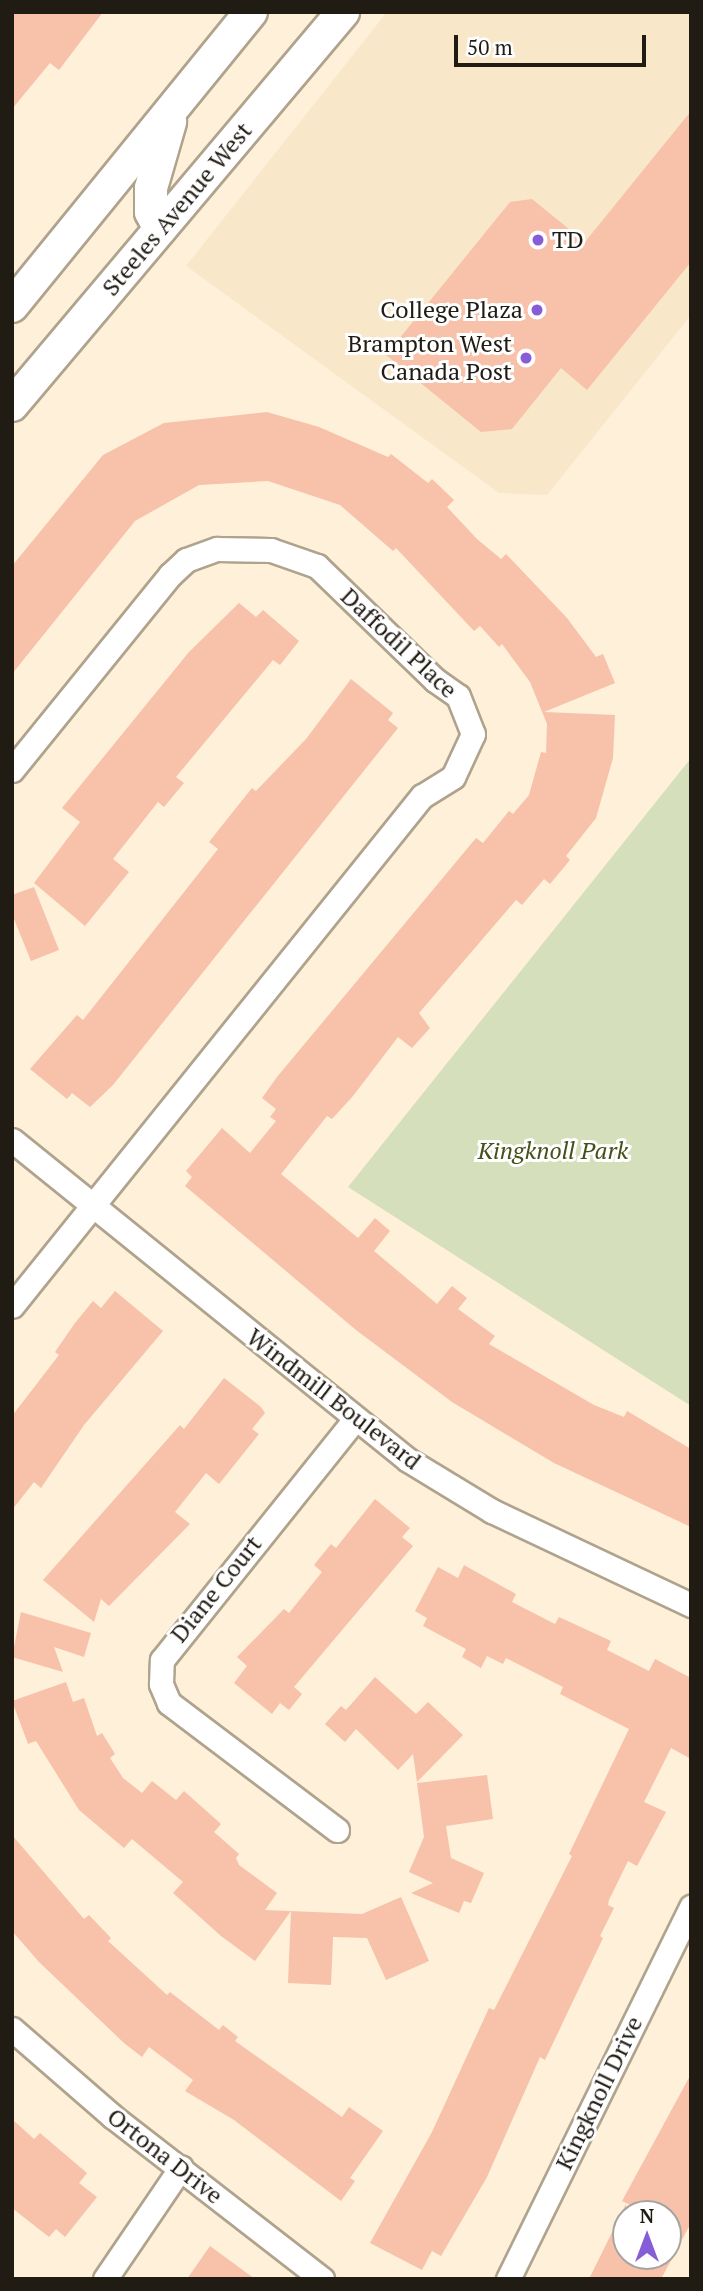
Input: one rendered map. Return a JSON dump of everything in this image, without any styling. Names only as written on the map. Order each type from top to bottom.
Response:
[{"type":"main road","points":[[12,306],[251,12]]},
{"type":"main road","name":"Steeles Avenue West","points":[[12,405],[343,12]]},
{"type":"main road","points":[[160,229],[151,212],[151,188],[174,107]]},
{"type":"street","name":"Daffodil Place","points":[[12,770],[170,575],[186,560],[217,549],[271,550],[317,566],[435,680],[458,696],[473,734],[453,777],[422,796],[95,1208]]},
{"type":"street","name":"Windmill Boulevard","points":[[12,1140],[354,1420],[492,1511],[691,1605]]},
{"type":"street","points":[[12,1306],[95,1208]]},
{"type":"street","name":"Diane Court","points":[[337,1829],[169,1703],[161,1684],[162,1661],[354,1420]]},
{"type":"street","name":"Kingknoll Drive","points":[[509,2279],[691,1907]]},
{"type":"street","name":"Ortona Drive","points":[[12,2029],[83,2092],[321,2279]]},
{"type":"street","points":[[105,2279],[181,2167]]},
{"type":"shaded area","name":"College Plaza","points":[[387,12],[691,12],[691,315],[547,495],[499,493],[186,266]]},
{"type":"green space","name":"Kingknoll Park","points":[[691,758],[691,1406],[348,1187]]},
{"type":"building","points":[[12,12],[103,12],[59,70],[50,63],[12,109]]},
{"type":"building","name":"College Plaza","points":[[691,111],[691,262],[587,390],[561,368],[512,429],[481,432],[386,355],[510,202],[532,199],[585,242]]},
{"type":"building","points":[[267,412],[319,427],[388,457],[391,454],[428,483],[432,479],[454,500],[447,507],[477,539],[501,559],[506,554],[567,618],[596,657],[603,654],[615,683],[544,712],[615,715],[613,758],[596,818],[566,856],[570,860],[550,884],[544,879],[522,905],[516,900],[419,1013],[430,1028],[412,1048],[398,1037],[353,1096],[332,1119],[327,1116],[281,1174],[358,1238],[375,1218],[390,1231],[374,1251],[437,1304],[452,1286],[467,1298],[458,1309],[495,1336],[489,1344],[594,1405],[624,1417],[627,1411],[691,1449],[691,1527],[554,1463],[452,1402],[356,1330],[185,1186],[192,1177],[186,1171],[222,1128],[250,1153],[276,1121],[270,1117],[276,1109],[262,1098],[277,1077],[476,838],[483,843],[509,811],[513,814],[529,795],[541,752],[546,753],[547,724],[530,682],[502,644],[499,647],[480,626],[474,631],[396,548],[393,551],[340,505],[268,481],[199,485],[135,521],[12,674],[12,566],[103,455],[164,423]]},
{"type":"building","points":[[239,603],[256,617],[263,610],[299,641],[280,665],[273,660],[176,777],[184,783],[164,807],[158,802],[113,859],[129,872],[85,926],[34,883],[80,822],[62,808],[189,652]]},
{"type":"building","points":[[351,679],[393,713],[388,720],[398,728],[113,1085],[90,1107],[72,1093],[67,1099],[30,1069],[77,1015],[83,1020],[218,849],[209,842],[252,788],[256,791],[306,739]]},
{"type":"building","points":[[34,887],[59,950],[31,961],[12,914],[12,895]]},
{"type":"building","points":[[115,1291],[163,1331],[84,1425],[41,1488],[34,1482],[12,1510],[12,1416],[59,1355],[55,1352],[93,1301],[101,1308]]},
{"type":"building","points":[[224,1378],[265,1413],[252,1429],[259,1434],[219,1484],[206,1473],[175,1512],[190,1524],[109,1606],[101,1599],[94,1622],[43,1580],[180,1425],[184,1429]]},
{"type":"building","points":[[375,1499],[410,1528],[402,1537],[413,1546],[294,1687],[302,1694],[289,1710],[280,1703],[272,1714],[234,1683],[247,1666],[237,1657],[284,1609],[289,1613],[322,1572],[314,1565],[331,1544],[336,1548]]},
{"type":"building","points":[[464,1565],[516,1594],[512,1602],[555,1624],[559,1617],[611,1641],[607,1650],[649,1671],[655,1659],[691,1678],[691,1759],[671,1748],[644,1802],[666,1812],[637,1866],[628,1861],[609,1900],[608,1905],[614,1908],[600,1936],[603,1938],[545,2060],[540,2057],[487,2177],[441,2256],[432,2251],[422,2270],[370,2243],[432,2132],[489,2008],[494,2010],[572,1856],[569,1854],[629,1729],[560,1694],[563,1687],[506,1658],[503,1664],[487,1656],[481,1668],[462,1657],[466,1649],[423,1626],[427,1618],[415,1611],[438,1567],[458,1578]]},
{"type":"building","points":[[21,1612],[91,1633],[84,1657],[54,1647],[63,1672],[12,1657]]},
{"type":"building","points":[[375,1677],[416,1714],[428,1702],[463,1735],[417,1782],[413,1754],[398,1770],[356,1729],[345,1742],[325,1724],[341,1706],[346,1710]]},
{"type":"building","points":[[66,1682],[73,1702],[84,1698],[97,1736],[102,1733],[115,1754],[110,1758],[123,1778],[142,1793],[152,1781],[176,1800],[184,1791],[221,1824],[214,1832],[239,1854],[236,1858],[239,1865],[277,1893],[265,1910],[291,1911],[255,1961],[221,1936],[173,1893],[183,1882],[132,1839],[124,1848],[79,1810],[36,1741],[28,1744],[12,1701]]},
{"type":"building","points":[[487,1775],[493,1819],[446,1826],[451,1858],[484,1873],[471,1903],[464,1901],[459,1913],[411,1893],[433,1883],[409,1872],[424,1837],[417,1783]]},
{"type":"building","points":[[12,1835],[84,1919],[89,1915],[111,1938],[108,1941],[167,1995],[170,1992],[219,2030],[223,2025],[238,2037],[235,2041],[342,2117],[349,2107],[383,2131],[350,2178],[355,2181],[341,2201],[234,2120],[185,2091],[193,2080],[149,2047],[142,2057],[124,2043],[39,1962],[12,1931]]},
{"type":"building","points":[[401,1897],[429,1961],[386,1980],[367,1938],[333,1937],[331,1985],[288,1983],[291,1911],[362,1914]]},
{"type":"building","points":[[691,2074],[691,2223],[682,2240],[682,2200],[623,2200]]},
{"type":"building","points":[[12,2119],[34,2139],[40,2133],[87,2173],[79,2183],[97,2197],[65,2237],[56,2229],[49,2237],[12,2208]]},
{"type":"building","points":[[612,2232],[612,2270],[666,2270],[661,2279],[589,2279]]},
{"type":"building","points":[[210,2246],[255,2279],[187,2279]]},
{"type":"place","name":"TD","points":[[538,240]]},
{"type":"place","name":"College Plaza","points":[[537,310]]},
{"type":"place","name":"Brampton West Canada Post","points":[[526,358]]}]
